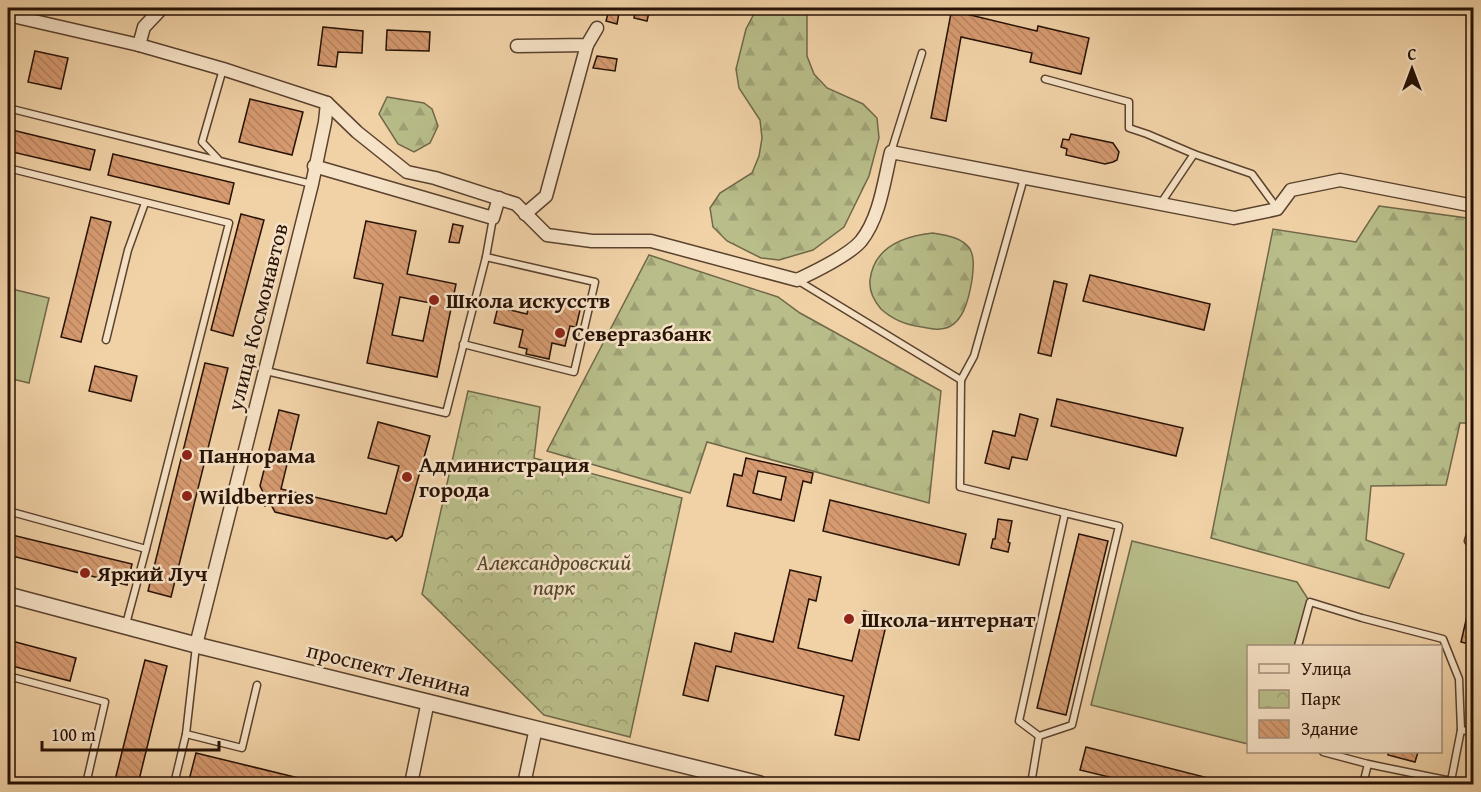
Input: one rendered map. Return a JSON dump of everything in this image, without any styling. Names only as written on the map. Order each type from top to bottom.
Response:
[{"type":"street","points":[[139,45],[144,27],[162,8]]},
{"type":"street","points":[[8,15],[139,45],[223,69],[327,103],[357,132],[407,172],[435,178],[516,204],[548,235],[592,241],[651,240],[797,280],[827,265],[861,241],[879,208],[891,152],[1234,218],[1277,209],[1291,190],[1340,180],[1473,206]]},
{"type":"street","points":[[525,214],[546,196],[587,45],[597,28]]},
{"type":"street","points":[[518,46],[587,45]]},
{"type":"street","name":"улица Космонавтов","points":[[196,645],[312,184],[314,166],[326,122],[327,103]]},
{"type":"street","points":[[314,166],[493,218],[498,198]]},
{"type":"street","name":"проспект Ленина","points":[[8,596],[196,645],[760,784]]},
{"type":"street","points":[[411,784],[428,701]]},
{"type":"street","points":[[524,784],[536,728]]},
{"type":"lane","points":[[891,152],[922,53]]},
{"type":"lane","points":[[219,160],[202,142],[223,69]]},
{"type":"lane","points":[[1045,79],[1129,102],[1129,128],[1252,174],[1277,209]]},
{"type":"lane","points":[[8,108],[312,184]]},
{"type":"lane","points":[[1161,204],[1194,154]]},
{"type":"lane","points":[[8,168],[229,223],[125,626]]},
{"type":"lane","points":[[1024,177],[974,356],[961,380],[960,487],[1119,526],[1072,725],[1040,736]]},
{"type":"lane","points":[[106,340],[128,250],[145,203]]},
{"type":"lane","points":[[266,371],[446,413],[486,257],[493,218]]},
{"type":"lane","points":[[463,344],[574,372],[595,282],[486,257]]},
{"type":"lane","points":[[797,280],[961,380]]},
{"type":"lane","points":[[8,511],[146,549]]},
{"type":"lane","points":[[1040,736],[1019,721],[1065,513]]},
{"type":"lane","points":[[1473,523],[1468,541],[1473,546]]},
{"type":"lane","points":[[1298,645],[1311,602],[1443,639],[1459,679],[1461,730],[1451,782],[1327,753]]},
{"type":"lane","points":[[174,784],[186,734],[196,645]]},
{"type":"lane","points":[[8,676],[105,702],[86,784]]},
{"type":"lane","points":[[186,734],[242,748],[257,685]]},
{"type":"lane","points":[[1461,730],[1473,732]]},
{"type":"lane","points":[[1031,784],[1040,736]]},
{"type":"lane","points":[[1363,784],[1368,764]]},
{"type":"green space","points":[[757,8],[807,8],[807,56],[814,74],[827,88],[863,104],[877,118],[879,138],[869,176],[844,227],[813,250],[779,260],[761,258],[727,241],[713,227],[710,208],[720,193],[752,173],[759,156],[762,138],[760,120],[739,88],[736,69],[746,29]]},
{"type":"green space","points":[[387,97],[424,103],[432,109],[438,126],[430,143],[414,152],[398,144],[379,114]]},
{"type":"green space","points":[[1379,206],[1474,219],[1473,423],[1460,423],[1446,485],[1371,486],[1366,540],[1404,554],[1389,588],[1211,538],[1273,229],[1356,242]]},
{"type":"green space","points":[[933,233],[953,237],[963,242],[970,249],[973,260],[971,287],[964,311],[954,323],[938,329],[910,325],[890,316],[876,302],[870,284],[877,259],[884,251],[901,240]]},
{"type":"green space","points":[[649,255],[778,297],[800,313],[941,391],[929,503],[707,442],[690,493],[547,451]]},
{"type":"green space","points":[[8,288],[49,298],[29,383],[8,378]]},
{"type":"green space","name":"Александровский парк","points":[[468,391],[540,407],[534,458],[682,498],[630,737],[544,715],[422,594]]},
{"type":"green space","points":[[1132,541],[1297,582],[1310,602],[1294,645],[1247,645],[1247,744],[1091,705]]},
{"type":"building","points":[[636,8],[650,8],[647,21],[634,18]]},
{"type":"building","points":[[952,8],[968,8],[966,14],[1037,31],[1038,26],[1089,38],[1081,74],[1030,62],[1032,53],[961,37],[946,121],[931,118]]},
{"type":"building","points":[[609,10],[619,13],[617,24],[606,21]]},
{"type":"building","points":[[323,27],[363,31],[362,53],[338,52],[336,67],[318,65]]},
{"type":"building","points":[[387,30],[430,32],[429,51],[386,50]]},
{"type":"building","points":[[35,51],[68,58],[61,89],[28,82]]},
{"type":"building","points":[[597,56],[617,59],[615,71],[593,68]]},
{"type":"building","points":[[250,99],[303,112],[292,155],[239,142]]},
{"type":"building","points":[[8,129],[95,150],[90,170],[8,151]]},
{"type":"building","points":[[1071,134],[1113,143],[1119,152],[1117,160],[1105,164],[1066,155],[1067,149],[1061,147],[1063,139],[1069,140]]},
{"type":"building","points":[[113,154],[234,183],[229,204],[108,175]]},
{"type":"building","points":[[241,214],[264,220],[233,336],[211,330]]},
{"type":"building","points":[[91,217],[111,222],[81,342],[61,337]]},
{"type":"building","name":"Школа искусcтв","points":[[366,221],[416,231],[407,274],[456,284],[437,377],[367,363],[383,284],[354,278]],"holes":[[[400,297],[431,303],[423,341],[392,335]]]},
{"type":"building","points":[[453,224],[463,226],[459,243],[449,242]]},
{"type":"building","points":[[1090,275],[1210,304],[1204,330],[1083,301]]},
{"type":"building","points":[[1054,281],[1067,284],[1051,356],[1038,353]]},
{"type":"building","points":[[564,302],[581,306],[576,327],[570,326],[565,346],[552,343],[549,359],[526,354],[527,349],[519,347],[523,330],[494,323],[498,307],[527,314],[529,304],[553,309],[555,305],[563,306]]},
{"type":"building","points":[[205,363],[228,368],[171,597],[148,591]]},
{"type":"building","points":[[95,366],[137,376],[131,401],[89,391]]},
{"type":"building","points":[[1057,399],[1183,428],[1176,456],[1051,426]]},
{"type":"building","name":"Администрация города","points":[[279,410],[299,415],[281,489],[386,514],[399,466],[368,458],[378,422],[430,436],[402,536],[396,541],[392,536],[387,539],[275,512],[270,503],[265,506],[259,496],[264,494],[260,486]]},
{"type":"building","points":[[1020,414],[1038,419],[1027,460],[1012,457],[1009,469],[985,463],[993,431],[1015,436]]},
{"type":"building","points":[[746,458],[813,473],[811,483],[803,481],[794,521],[727,506],[734,474],[742,476]],"holes":[[[758,471],[786,477],[781,500],[753,493]]]},
{"type":"building","points":[[830,500],[966,534],[959,565],[823,531]]},
{"type":"building","points":[[998,519],[1012,521],[1008,552],[991,548]]},
{"type":"building","points":[[8,534],[132,564],[127,585],[8,555]]},
{"type":"building","points":[[1079,534],[1108,541],[1066,715],[1037,708]]},
{"type":"building","points":[[790,570],[821,577],[816,601],[809,599],[798,648],[852,661],[864,611],[888,617],[859,740],[835,735],[844,696],[716,666],[708,701],[683,695],[695,643],[731,652],[735,633],[773,642]]},
{"type":"building","points":[[1470,603],[1473,604],[1473,645],[1461,642]]},
{"type":"building","points":[[8,640],[76,658],[70,681],[8,665]]},
{"type":"building","points":[[145,660],[167,666],[138,784],[114,784]]},
{"type":"building","points":[[1086,747],[1220,781],[1219,784],[1138,784],[1080,770]]},
{"type":"building","points":[[196,753],[311,781],[310,784],[188,784]]},
{"type":"building","points":[[1388,753],[1418,753],[1415,762],[1388,755]]},
{"type":"place","name":"Школа искусcтв","points":[[434,300]]},
{"type":"place","name":"Севергазбанк","points":[[560,333]]},
{"type":"place","name":"Паннорама","points":[[187,455]]},
{"type":"place","name":"Администрация города","points":[[407,477]]},
{"type":"place","name":"Wildberries","points":[[187,496]]},
{"type":"place","name":"Яркий Луч","points":[[85,573]]},
{"type":"place","name":"Школа-интернат","points":[[849,619]]}]
